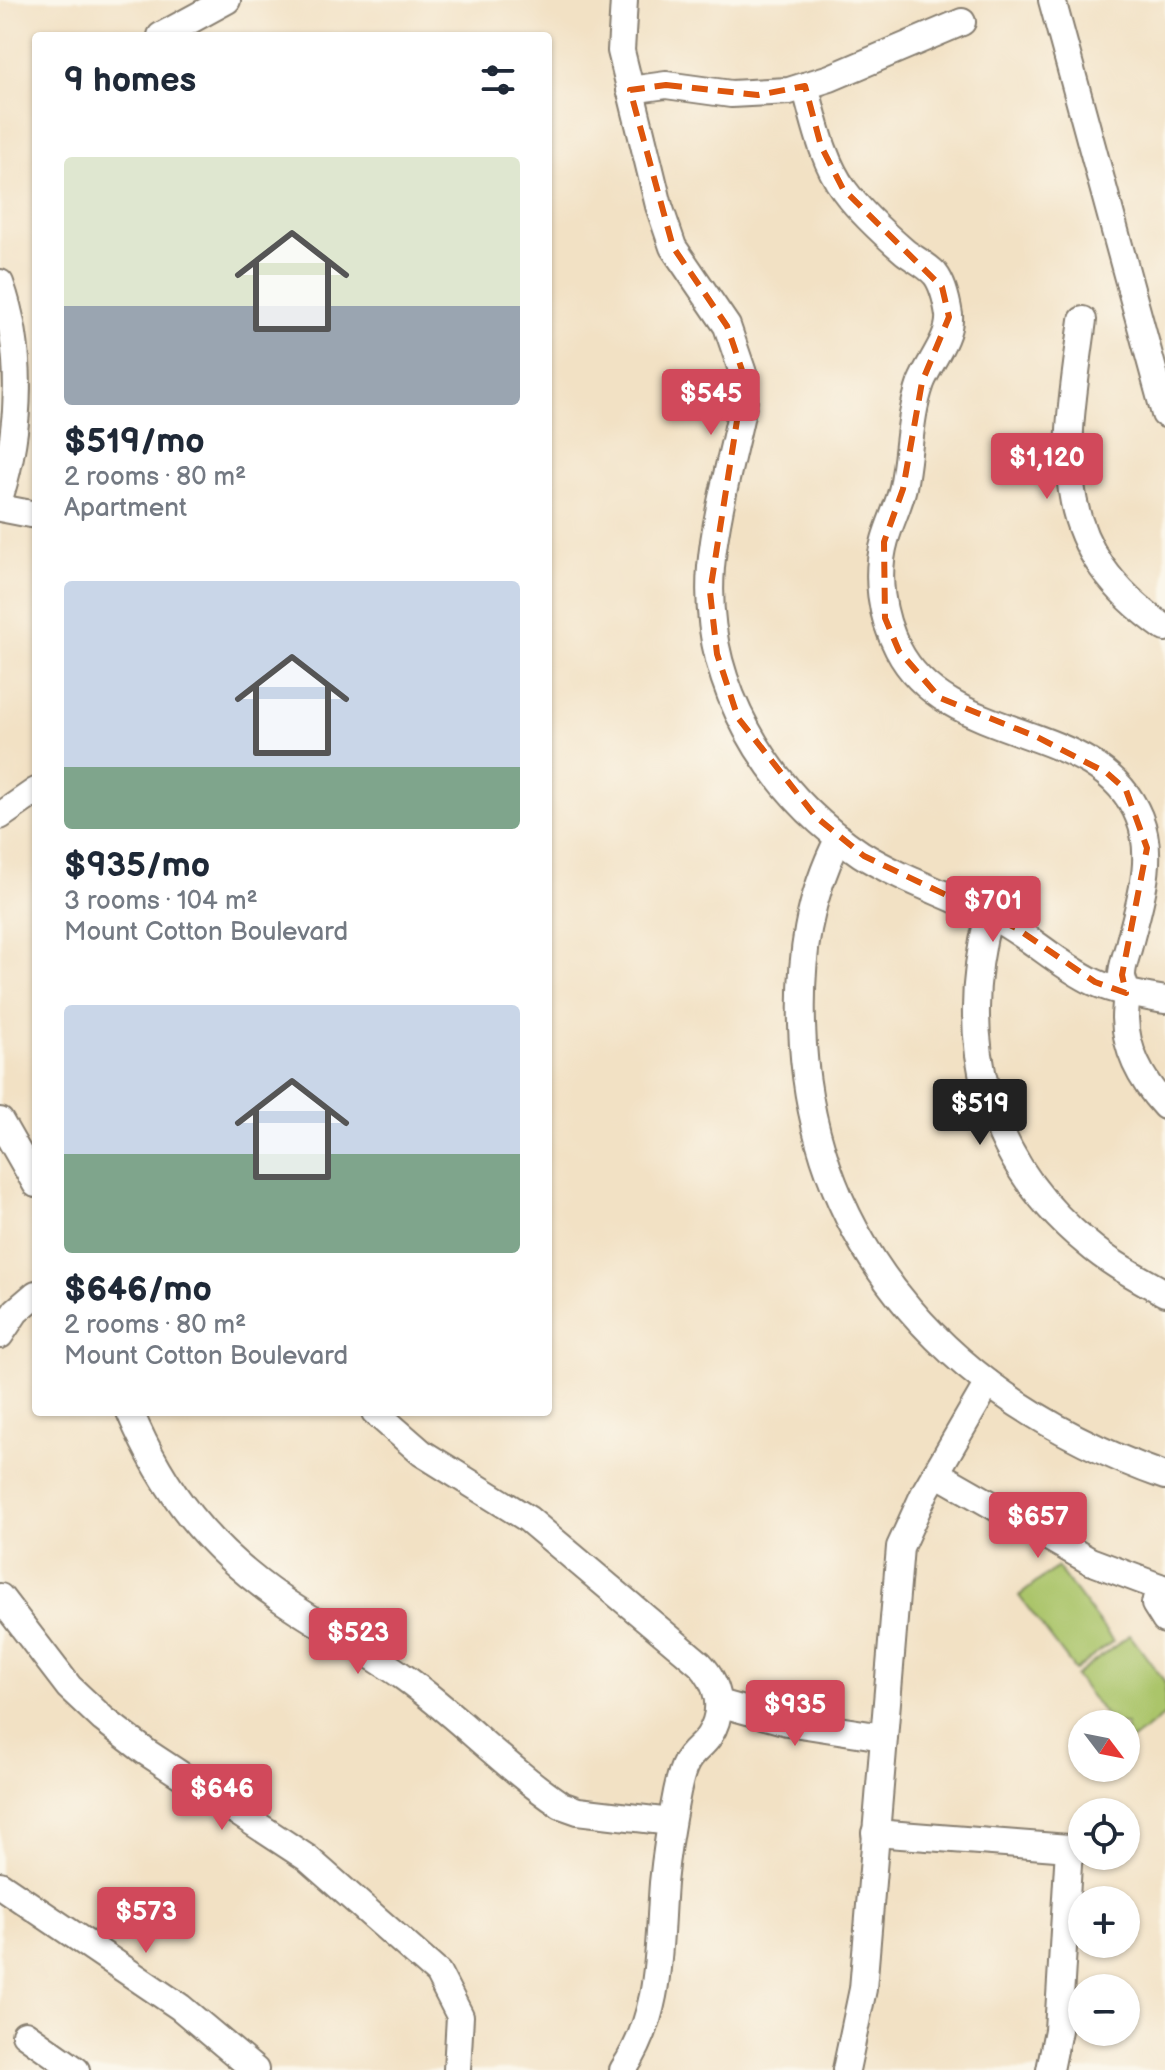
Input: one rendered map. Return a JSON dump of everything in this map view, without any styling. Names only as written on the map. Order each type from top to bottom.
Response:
[{"type":"street","points":[[168,32],[227,0]]},
{"type":"street","points":[[624,0],[621,51],[673,247],[727,326],[744,376],[744,400],[711,564],[712,623],[726,686],[751,741],[798,797],[839,838],[864,856],[1016,928],[1095,982],[1126,993],[1165,1000]]},
{"type":"street","points":[[1052,0],[1165,414]]},
{"type":"street","points":[[630,90],[666,85],[758,95],[805,86],[962,22]]},
{"type":"street","points":[[805,86],[821,146],[843,189],[877,226],[934,274],[942,287],[949,317],[945,335],[922,382],[912,417],[903,489],[884,542],[880,582],[885,618],[899,651],[940,698],[963,711],[1037,737],[1107,773],[1126,790],[1140,819],[1147,848],[1144,885],[1122,975],[1126,993],[1125,1020],[1137,1067],[1165,1106]]},
{"type":"street","points":[[0,283],[10,322],[8,368],[17,402],[12,447],[0,496]]},
{"type":"street","points":[[1083,320],[1068,436],[1067,477],[1075,514],[1090,548],[1114,583],[1141,611],[1165,628]]},
{"type":"street","points":[[0,508],[32,514]]},
{"type":"street","points":[[0,816],[32,794]]},
{"type":"street","points":[[839,838],[814,895],[807,928],[802,996],[804,1069],[825,1167],[852,1228],[879,1272],[908,1309],[988,1383],[1039,1419],[1165,1476]]},
{"type":"street","points":[[989,915],[980,947],[973,1014],[984,1084],[1007,1145],[1044,1202],[1066,1225],[1109,1260],[1165,1293]]},
{"type":"street","points":[[0,1121],[32,1177]]},
{"type":"street","points":[[0,1335],[16,1311],[32,1297]]},
{"type":"street","points":[[846,2070],[863,1989],[900,1547],[936,1473],[988,1383]]},
{"type":"street","points":[[132,1416],[159,1474],[178,1502],[199,1528],[253,1578],[404,1677],[561,1805],[578,1811],[671,1822]]},
{"type":"street","points":[[380,1416],[422,1453],[528,1519],[710,1675],[719,1703],[716,1723],[708,1738],[686,1763],[671,1822],[658,1983],[646,2023],[623,2070]]},
{"type":"street","points":[[936,1473],[1090,1561],[1162,1588],[1155,1604],[1165,1620]]},
{"type":"street","points":[[0,1597],[69,1687],[103,1719],[146,1752],[307,1858],[438,1973],[460,2016],[457,2070]]},
{"type":"street","points":[[719,1703],[787,1722],[883,1737]]},
{"type":"street","points":[[875,1833],[1068,1847]]},
{"type":"street","points":[[1050,2070],[1058,2030],[1074,1870]]},
{"type":"street","points":[[0,1885],[180,2007],[255,2070]]},
{"type":"street","points":[[25,2034],[76,2070]]},
{"type":"highlighted area","points":[[666,85],[758,95],[805,86],[821,146],[843,189],[942,287],[949,317],[922,382],[903,489],[884,542],[885,618],[899,651],[940,698],[1037,737],[1107,773],[1126,790],[1147,848],[1122,975],[1126,993],[1095,982],[1016,928],[864,856],[816,817],[738,718],[717,654],[710,592],[744,376],[727,326],[673,247],[630,90]]},
{"type":"green space","points":[[1057,1567],[1113,1641],[1075,1670],[1019,1596]]},
{"type":"green space","points":[[1130,1635],[1165,1682],[1165,1715],[1140,1734],[1140,1710],[1101,1710],[1075,1676]]}]
